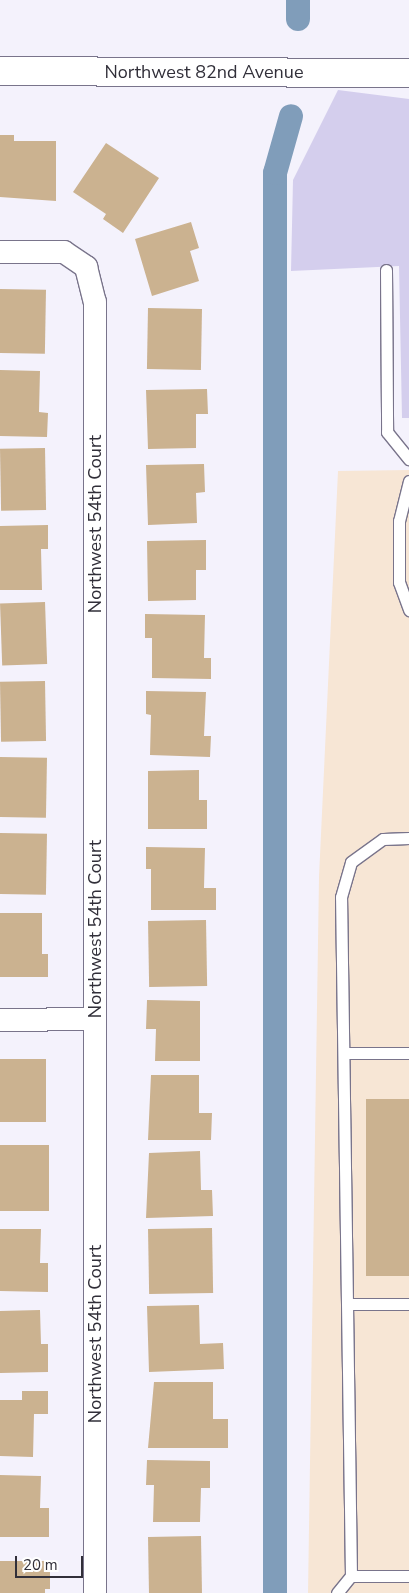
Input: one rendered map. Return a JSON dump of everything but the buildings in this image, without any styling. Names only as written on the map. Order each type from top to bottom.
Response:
[{"type":"street","name":"Northwest 82nd Avenue","points":[[0,71],[409,73]]},
{"type":"street","name":"Northwest 54th Court","points":[[0,252],[64,252],[86,267],[95,302],[96,1593]]},
{"type":"street","points":[[0,1020],[95,1019]]},
{"type":"lane","points":[[386,270],[387,432],[409,459]]},
{"type":"lane","points":[[408,607],[399,582],[399,521],[407,498],[409,481]]},
{"type":"lane","points":[[337,1593],[351,1576],[346,1053],[341,897],[351,862],[383,839],[409,838]]},
{"type":"lane","points":[[346,1053],[409,1053]]},
{"type":"lane","points":[[348,1304],[409,1304]]},
{"type":"lane","points":[[351,1576],[409,1576]]},
{"type":"shaded area","points":[[338,90],[409,99],[409,418],[402,418],[399,266],[291,271],[293,180]]},
{"type":"shaded area","points":[[409,470],[409,1593],[308,1593],[319,877],[338,471]]},
{"type":"waterway","points":[[298,0],[298,19]]},
{"type":"waterway","points":[[275,1593],[275,173],[291,116]]}]
